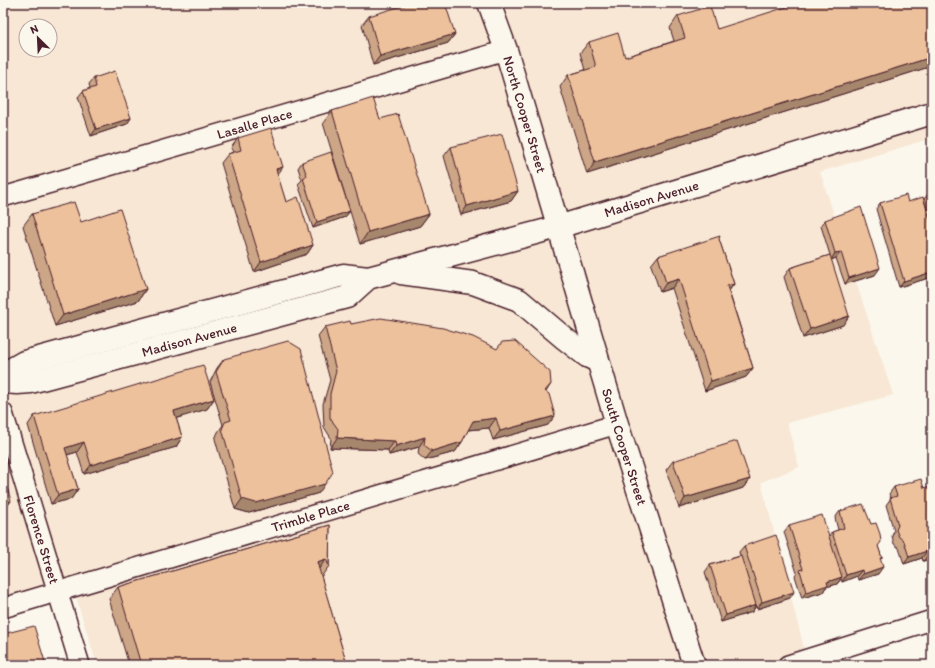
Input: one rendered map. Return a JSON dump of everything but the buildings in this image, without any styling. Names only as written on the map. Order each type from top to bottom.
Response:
[{"type":"street","name":"North Cooper Street","points":[[489,3],[506,50],[558,227]]},
{"type":"street","name":"Lasalle Place","points":[[3,198],[506,50]]},
{"type":"street","name":"Madison Avenue","points":[[3,374],[24,362],[344,275],[368,278],[558,227],[932,113]]},
{"type":"street","name":"South Cooper Street","points":[[558,227],[617,424],[694,665]]},
{"type":"street","points":[[390,272],[473,283],[519,300],[587,356],[598,361]]},
{"type":"street","name":"Madison Avenue","points":[[3,382],[31,382],[347,297],[368,278]]},
{"type":"street","name":"Florence Street","points":[[3,413],[80,665]]},
{"type":"street","name":"Trimble Place","points":[[3,608],[617,424]]},
{"type":"street","points":[[788,665],[932,620]]},
{"type":"shaded area","points":[[3,3],[489,3],[491,9],[511,3],[932,3],[932,138],[820,172],[893,395],[787,423],[799,467],[761,482],[805,652],[759,665],[97,665],[75,594],[3,615]]}]
